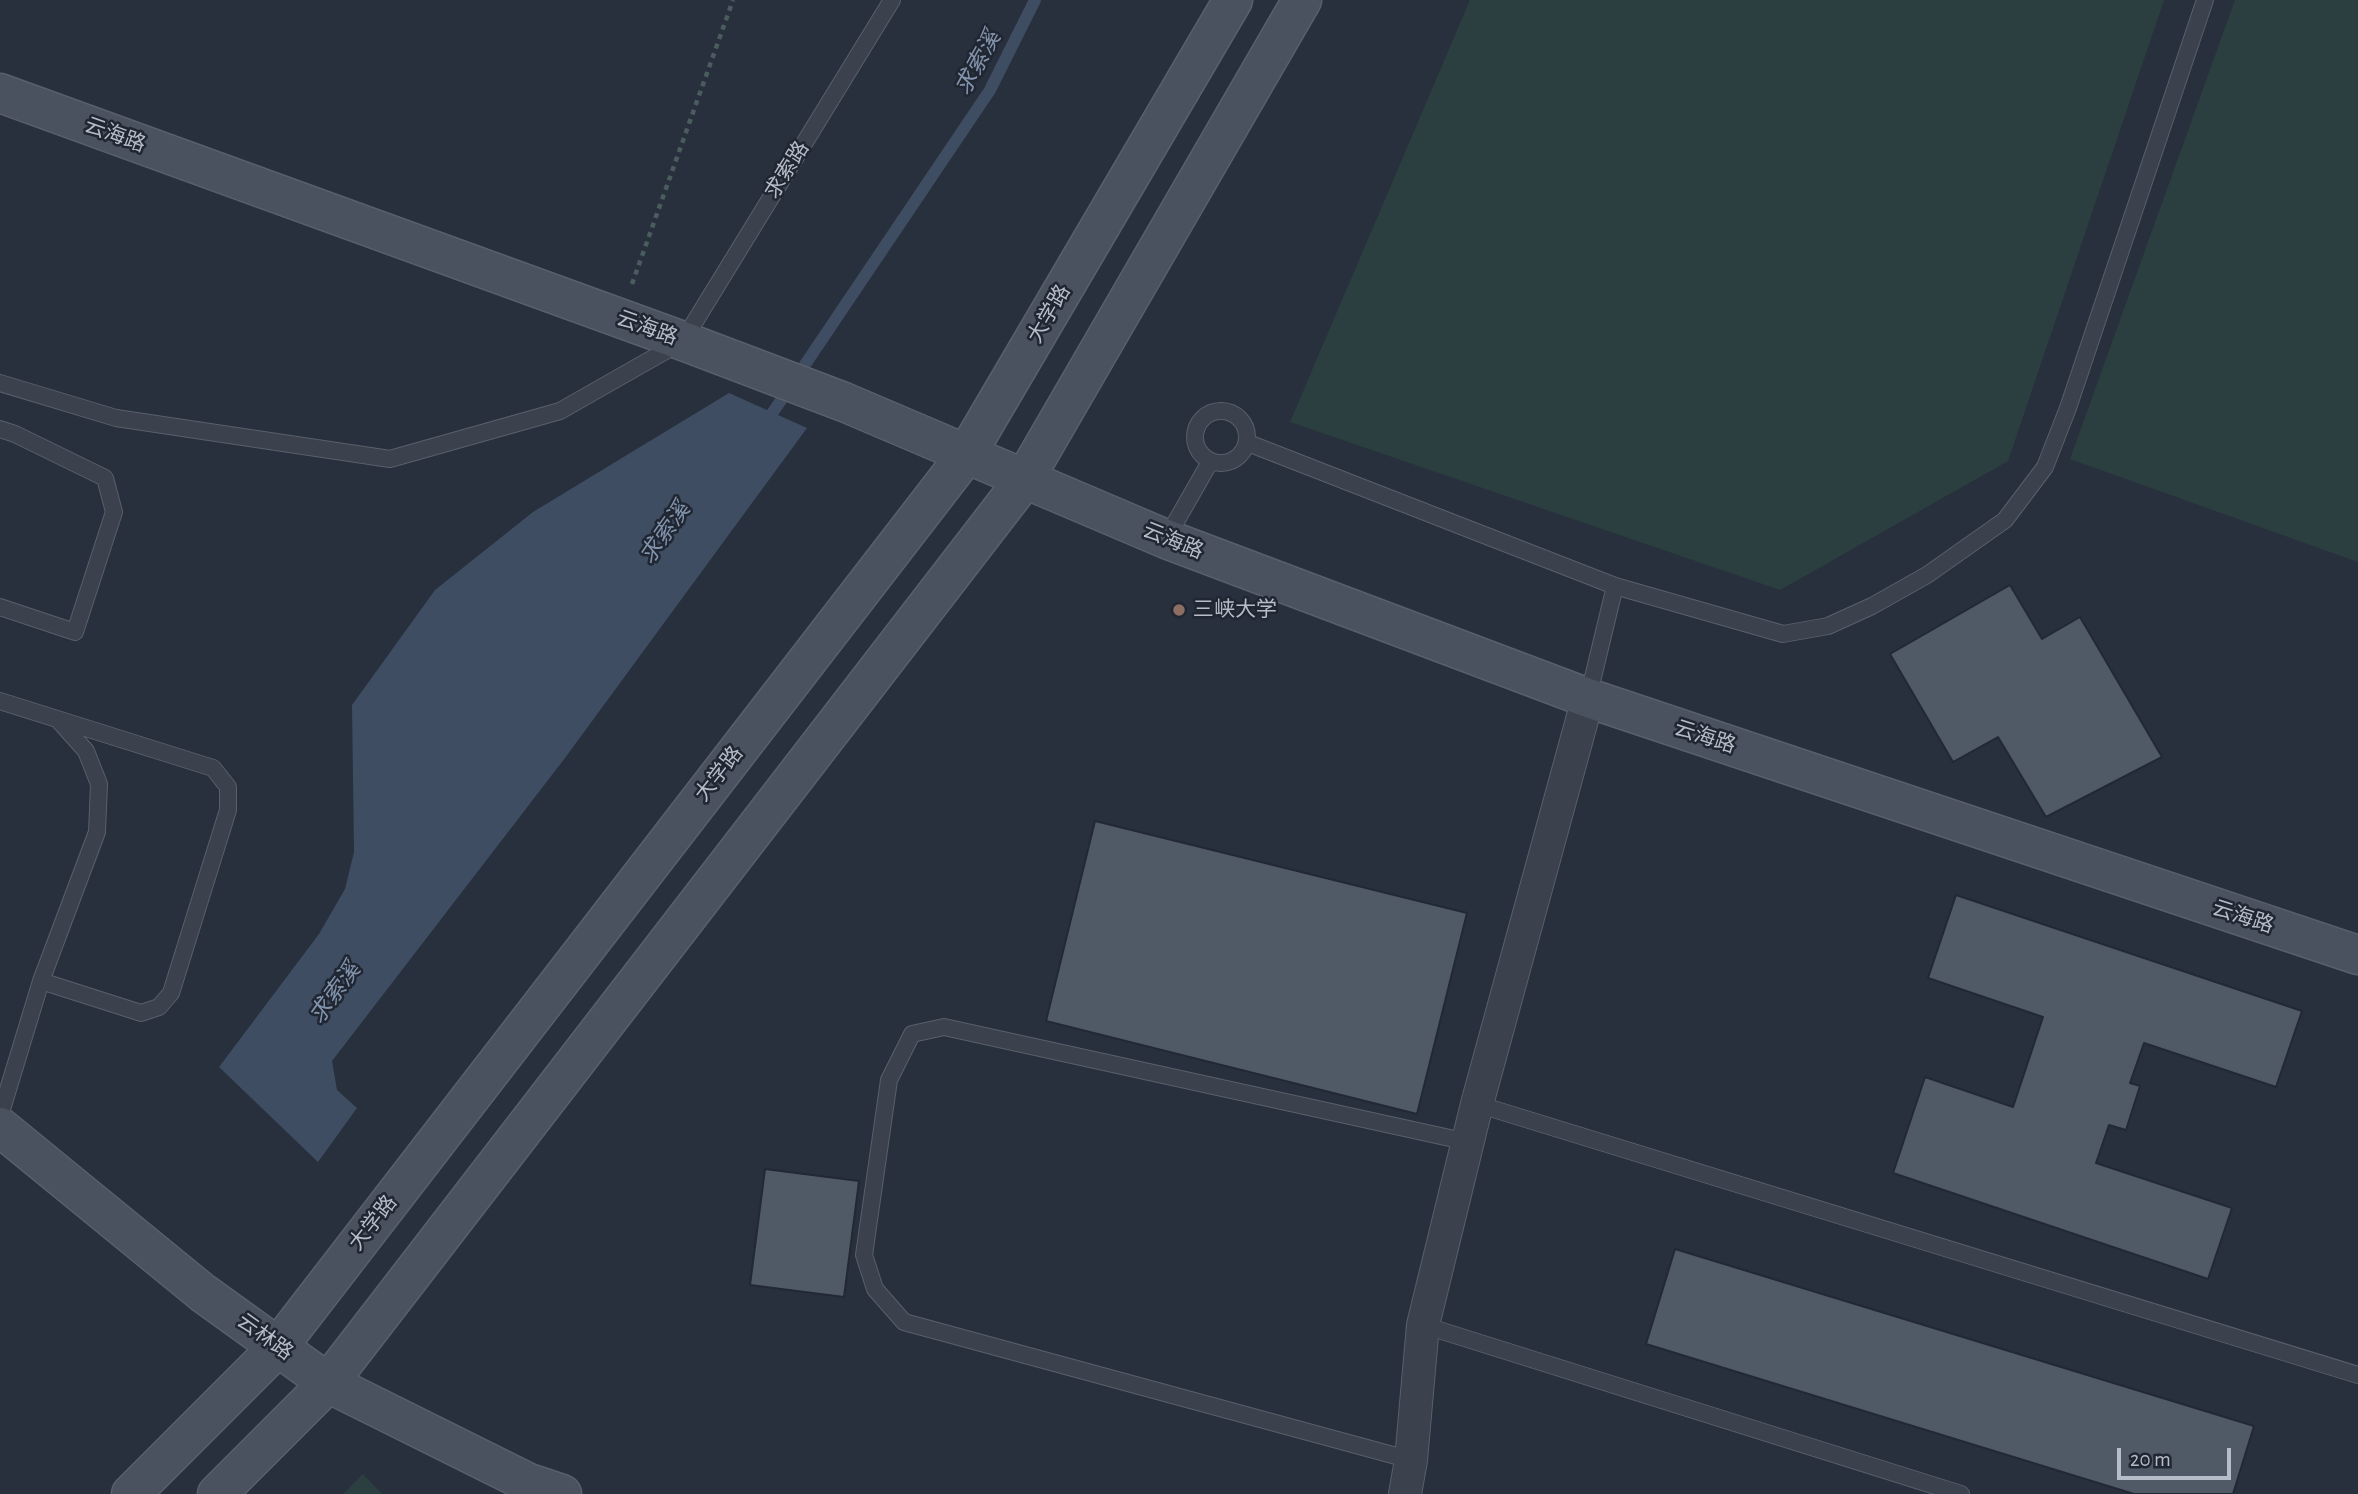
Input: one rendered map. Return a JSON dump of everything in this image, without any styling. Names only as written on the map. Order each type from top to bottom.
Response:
[{"type":"main road","name":"大学路","points":[[131,1494],[278,1347],[966,455],[1233,0]]},
{"type":"main road","points":[[217,1494],[328,1383],[1024,480],[1302,0]]},
{"type":"main road","name":"云海路","points":[[0,93],[844,402],[1166,539],[1588,698],[2358,955]]},
{"type":"main road","name":"云林路","points":[[0,1127],[203,1293],[328,1383],[529,1483],[562,1494]]},
{"type":"street","points":[[1405,1494],[1411,1460],[1423,1325],[1477,1104],[1588,698]]},
{"type":"lane","name":"求索路","points":[[683,341],[892,0]]},
{"type":"lane","points":[[1248,443],[1615,586],[1783,634],[1828,626],[1872,606],[1927,575],[2005,520],[2046,467],[2206,0]]},
{"type":"lane","points":[[0,383],[116,418],[390,459],[560,411],[683,341]]},
{"type":"lane","points":[[1228,410],[1244,423],[1248,443],[1240,456],[1226,464],[1210,462],[1196,448],[1195,428],[1208,412],[1228,410]]},
{"type":"lane","points":[[0,429],[105,478],[114,512],[75,632],[0,607]]},
{"type":"lane","points":[[1166,539],[1210,462]]},
{"type":"lane","points":[[1588,698],[1615,586]]},
{"type":"lane","points":[[0,701],[212,768],[228,787],[228,810],[171,993],[159,1007],[141,1013],[41,981]]},
{"type":"lane","points":[[0,1116],[41,981],[97,832],[99,784],[86,751],[58,720]]},
{"type":"lane","points":[[1411,1460],[904,1322],[875,1289],[864,1255],[889,1080],[912,1034],[944,1027],[1468,1142]]},
{"type":"lane","points":[[1477,1104],[2358,1375]]},
{"type":"lane","points":[[1423,1325],[1961,1494]]},
{"type":"path","points":[[620,318],[733,0]]},
{"type":"shaded area","points":[[1470,0],[2164,0],[2008,461],[1780,590],[1290,422]]},
{"type":"shaded area","points":[[2235,0],[2358,0],[2358,562],[2070,459]]},
{"type":"shaded area","points":[[363,1474],[382,1494],[343,1494]]},
{"type":"water","points":[[729,393],[807,428],[565,758],[332,1061],[337,1090],[357,1108],[318,1162],[219,1067],[319,934],[345,889],[354,852],[352,705],[435,590],[533,512]]},
{"type":"building","points":[[2010,585],[2042,639],[2080,617],[2162,757],[2046,817],[1998,737],[1953,762],[1890,654]]},
{"type":"building","points":[[1095,821],[1467,913],[1417,1114],[1046,1021]]},
{"type":"building","points":[[1956,895],[2302,1011],[2276,1087],[2144,1043],[2130,1083],[2140,1086],[2126,1130],[2109,1125],[2096,1163],[2232,1208],[2208,1279],[1893,1173],[1925,1077],[2013,1107],[2043,1017],[1928,978]]},
{"type":"building","points":[[765,1169],[859,1181],[844,1297],[750,1285]]},
{"type":"building","points":[[1675,1249],[2254,1426],[2233,1494],[2134,1494],[1646,1344]]},
{"type":"waterway","name":"求索溪","points":[[765,424],[990,90],[1035,0]]},
{"type":"place","name":"三峡大学","points":[[1179,610]]}]
